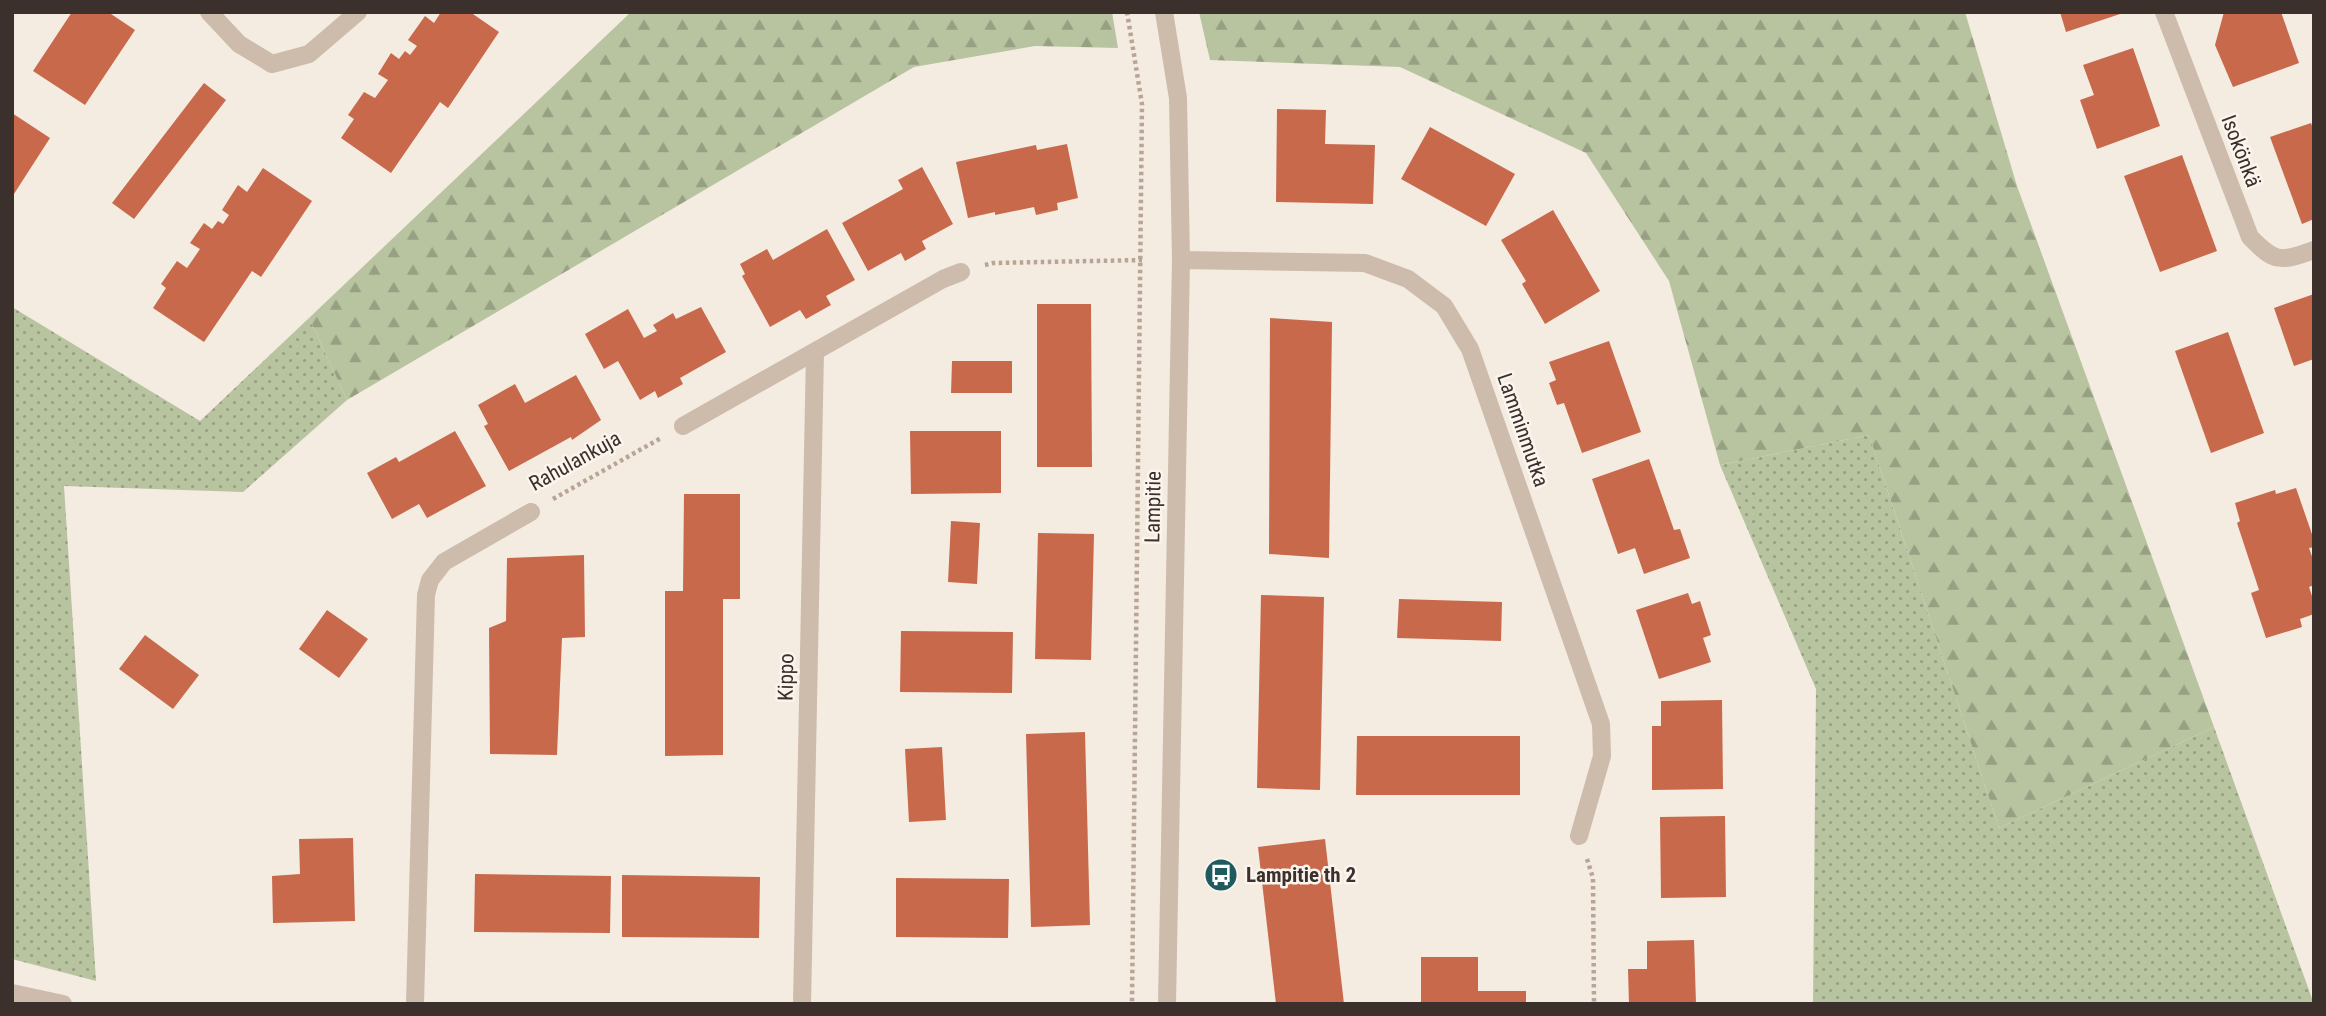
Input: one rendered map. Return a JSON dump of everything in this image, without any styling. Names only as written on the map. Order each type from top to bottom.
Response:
[{"type":"street","points":[[209,12],[239,44],[272,64],[309,54],[358,12]]},
{"type":"street","name":"Lampitie","points":[[1164,12],[1178,98],[1181,260],[1167,1004]]},
{"type":"street","name":"Isokönkä","points":[[2164,12],[2250,237],[2268,256],[2290,259],[2314,250]]},
{"type":"street","name":"Lamminmutka","points":[[1181,260],[1365,263],[1408,279],[1444,306],[1470,349],[1601,724],[1602,757],[1579,836]]},
{"type":"street","points":[[683,426],[943,279],[961,272]]},
{"type":"street","name":"Kippo","points":[[802,1004],[815,352]]},
{"type":"street","name":"Rahulankuja","points":[[415,1004],[426,595],[430,580],[444,562],[531,512]]},
{"type":"street","points":[[12,993],[64,1004]]},
{"type":"path","points":[[1127,12],[1142,104],[1132,1004]]},
{"type":"path","points":[[961,272],[992,263],[1142,260]]},
{"type":"path","name":"Rahulankuja","points":[[531,512],[683,426]]},
{"type":"path","points":[[1579,836],[1593,878],[1594,1004]]},
{"type":"green space","points":[[631,12],[1112,12],[1118,48],[1035,46],[914,67],[347,400],[309,318]]},
{"type":"green space","points":[[1199,12],[1965,12],[2017,186],[2214,727],[1999,828],[1869,435],[1720,465],[1669,281],[1586,153],[1400,67],[1210,60]]},
{"type":"green space","points":[[12,307],[200,421],[309,318],[347,400],[243,492],[64,486],[96,981],[12,959]]},
{"type":"green space","points":[[1869,435],[1999,828],[2214,727],[2314,1004],[1813,1004],[1816,689],[1720,465]]},
{"type":"building","points":[[72,12],[108,12],[135,30],[85,105],[33,71]]},
{"type":"building","points":[[441,12],[470,12],[499,32],[448,108],[440,102],[391,173],[341,138],[354,119],[348,115],[364,92],[375,98],[388,80],[378,74],[391,53],[399,59],[405,51],[410,55],[417,46],[408,40],[425,16],[434,23]]},
{"type":"building","points":[[2060,12],[2123,12],[2123,13],[2066,32]]},
{"type":"building","points":[[2224,12],[2281,12],[2299,63],[2233,87],[2215,45]]},
{"type":"building","points":[[2133,48],[2160,126],[2097,149],[2080,100],[2094,95],[2083,65]]},
{"type":"building","points":[[204,83],[226,100],[134,219],[112,203]]},
{"type":"building","points":[[1277,109],[1326,110],[1325,144],[1375,145],[1373,204],[1276,202]]},
{"type":"building","points":[[12,113],[50,138],[12,197]]},
{"type":"building","points":[[2311,123],[2314,131],[2314,219],[2302,224],[2270,137]]},
{"type":"building","points":[[1430,127],[1515,174],[1486,226],[1401,179]]},
{"type":"building","points":[[1067,144],[1078,198],[1057,203],[1058,210],[1036,215],[1034,207],[968,218],[956,162],[1036,145],[1037,150]]},
{"type":"building","points":[[2182,155],[2217,251],[2160,272],[2124,176]]},
{"type":"building","points":[[922,167],[953,224],[922,241],[926,249],[905,261],[901,253],[868,271],[842,223],[903,189],[898,180]]},
{"type":"building","points":[[263,168],[312,201],[261,277],[252,271],[204,342],[153,308],[166,288],[161,284],[177,261],[187,268],[200,249],[190,243],[204,223],[212,229],[218,221],[223,224],[229,215],[222,210],[238,185],[247,192]]},
{"type":"building","points":[[1553,210],[1600,291],[1545,324],[1522,284],[1526,281],[1501,240]]},
{"type":"building","points":[[827,229],[855,280],[826,296],[831,305],[806,319],[800,310],[770,327],[742,276],[745,274],[740,264],[767,249],[773,260]]},
{"type":"building","points":[[2314,294],[2314,359],[2294,366],[2274,308]]},
{"type":"building","points":[[1037,304],[1091,304],[1092,467],[1037,467]]},
{"type":"building","points":[[701,307],[726,352],[680,378],[683,384],[658,398],[655,391],[640,400],[618,361],[604,369],[585,334],[628,309],[644,338],[657,331],[653,325],[673,313],[676,319]]},
{"type":"building","points":[[1270,318],[1332,322],[1329,558],[1269,554]]},
{"type":"building","points":[[2228,332],[2264,433],[2211,453],[2175,351]]},
{"type":"building","points":[[1609,341],[1641,432],[1582,453],[1564,403],[1557,405],[1549,383],[1556,380],[1549,362]]},
{"type":"building","points":[[952,361],[1012,361],[1012,393],[951,393]]},
{"type":"building","points":[[576,375],[601,420],[572,440],[571,437],[509,471],[484,426],[488,424],[478,405],[515,384],[525,403]]},
{"type":"building","points":[[455,431],[486,486],[427,518],[419,504],[392,519],[367,473],[396,457],[399,462]]},
{"type":"building","points":[[910,431],[1001,431],[1001,493],[911,494]]},
{"type":"building","points":[[1649,459],[1674,530],[1680,529],[1690,558],[1644,574],[1635,548],[1618,554],[1592,479]]},
{"type":"building","points":[[2296,488],[2314,540],[2314,547],[2309,548],[2314,562],[2314,585],[2309,587],[2314,602],[2314,614],[2300,619],[2302,627],[2266,638],[2251,593],[2259,590],[2237,523],[2240,521],[2235,503],[2275,490],[2276,494]]},
{"type":"building","points":[[684,494],[740,494],[740,599],[723,599],[723,755],[665,756],[665,591],[683,591]]},
{"type":"building","points":[[951,521],[980,523],[977,584],[948,582]]},
{"type":"building","points":[[1038,533],[1094,534],[1091,660],[1035,659]]},
{"type":"building","points":[[584,555],[585,637],[562,638],[557,755],[490,754],[489,628],[506,621],[507,558]]},
{"type":"building","points":[[1688,593],[1692,604],[1700,601],[1711,635],[1703,638],[1711,662],[1659,679],[1636,610]]},
{"type":"building","points":[[1261,595],[1324,597],[1320,790],[1257,788]]},
{"type":"building","points":[[1399,599],[1502,602],[1501,641],[1397,638]]},
{"type":"building","points":[[327,610],[368,639],[339,678],[299,649]]},
{"type":"building","points":[[901,631],[1013,632],[1012,693],[900,692]]},
{"type":"building","points":[[145,635],[199,675],[173,709],[119,669]]},
{"type":"building","points":[[1722,700],[1723,789],[1652,790],[1652,726],[1661,726],[1661,701]]},
{"type":"building","points":[[1085,732],[1090,925],[1031,927],[1026,734]]},
{"type":"building","points":[[1357,736],[1520,736],[1520,795],[1356,795]]},
{"type":"building","points":[[942,747],[946,820],[909,822],[905,749]]},
{"type":"building","points":[[1725,816],[1726,897],[1661,898],[1660,817]]},
{"type":"building","points":[[353,838],[355,921],[273,923],[272,876],[300,874],[299,839]]},
{"type":"building","points":[[1325,839],[1344,1004],[1276,1004],[1258,847]]},
{"type":"building","points":[[475,874],[611,876],[610,933],[474,932]]},
{"type":"building","points":[[622,875],[760,877],[759,938],[622,937]]},
{"type":"building","points":[[896,878],[1009,879],[1008,938],[896,937]]},
{"type":"building","points":[[1694,940],[1696,1004],[1629,1004],[1628,969],[1647,969],[1647,941]]},
{"type":"building","points":[[1421,957],[1478,957],[1478,991],[1526,991],[1526,1004],[1421,1004]]},
{"type":"place","name":"Lampitie th 2","points":[[1221,875]]}]
